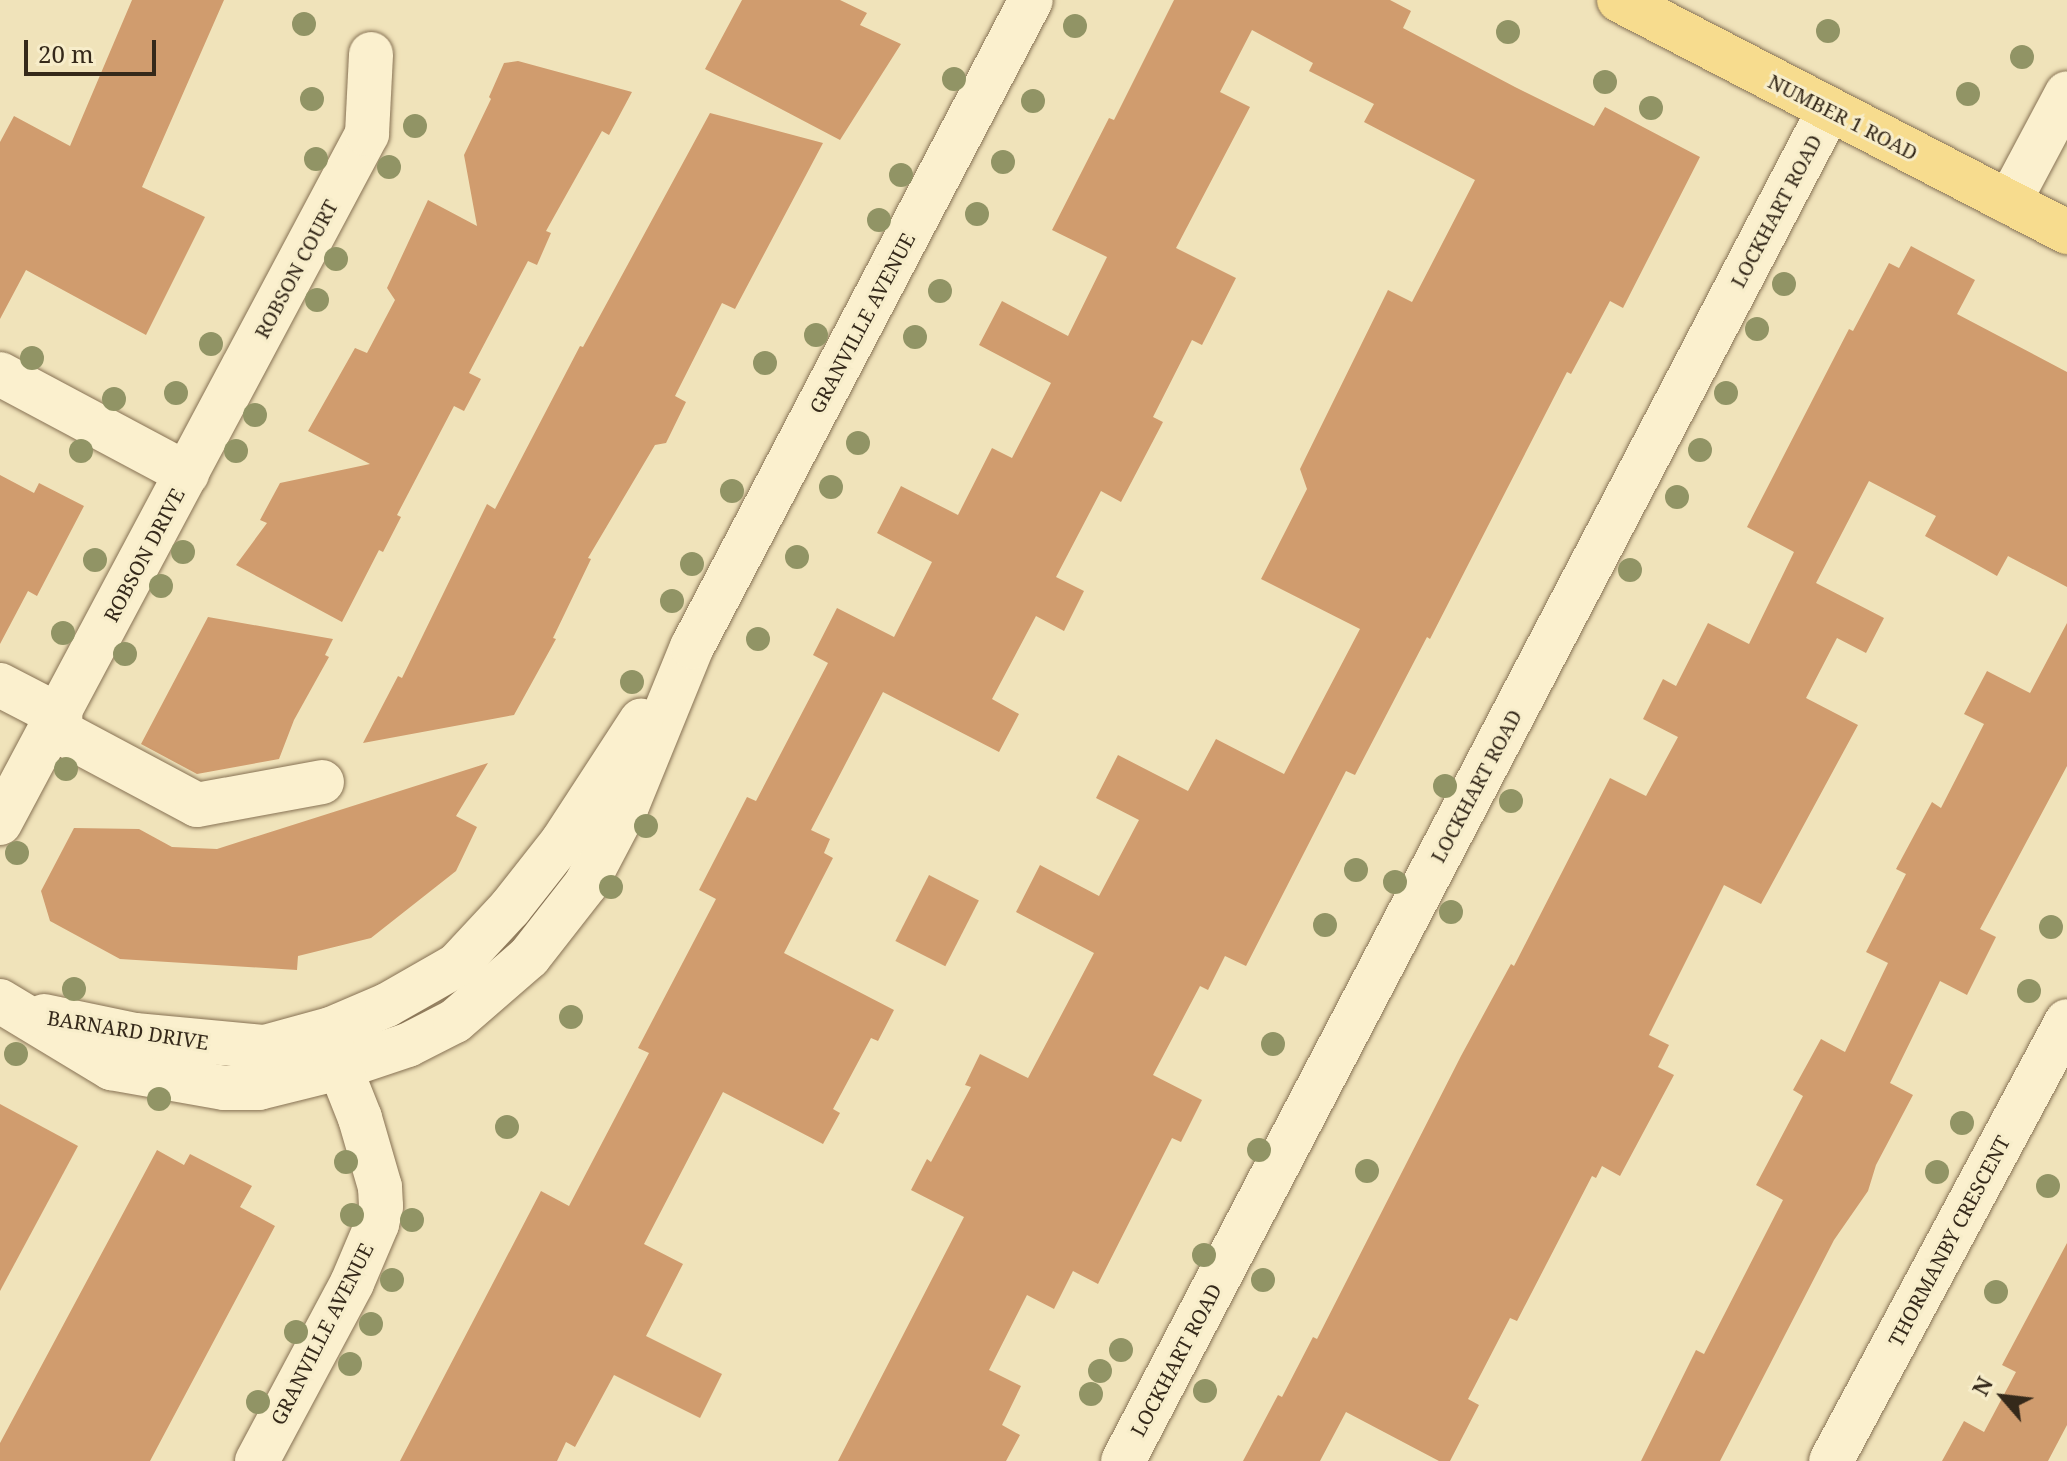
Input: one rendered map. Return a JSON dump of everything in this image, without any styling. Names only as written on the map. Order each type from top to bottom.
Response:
[{"type":"main road","name":"NUMBER 1 ROAD","points":[[1619,0],[2067,232]]},
{"type":"street","name":"GRANVILLE AVENUE","points":[[257,1461],[352,1283],[377,1224],[381,1206],[380,1187],[360,1118],[332,1049],[387,1005],[457,965],[510,908],[562,842],[692,647],[1031,0]]},
{"type":"street","name":"ROBSON COURT","points":[[187,474],[367,134],[371,54]]},
{"type":"street","points":[[2009,202],[2067,93]]},
{"type":"street","name":"LOCKHART ROAD","points":[[1123,1461],[1829,110]]},
{"type":"street","name":"ROBSON DRIVE","points":[[0,374],[187,474],[57,722],[0,823]]},
{"type":"street","points":[[0,685],[197,805],[322,782]]},
{"type":"street","name":"BARNARD DRIVE","points":[[12,1007],[202,1043],[332,1049]]},
{"type":"street","name":"THORMANBY CRESCENT","points":[[1831,1461],[2067,1021]]},
{"type":"building","points":[[132,0],[224,0],[142,187],[205,217],[146,335],[26,270],[0,319],[0,142],[14,116],[70,146]]},
{"type":"building","points":[[742,0],[840,0],[867,13],[860,25],[901,44],[840,140],[705,69]]},
{"type":"building","points":[[1174,0],[1390,0],[1411,11],[1403,28],[1515,87],[1594,126],[1605,107],[1700,157],[1623,308],[1610,301],[1571,374],[1567,372],[1430,639],[1427,637],[1355,775],[1346,771],[1246,966],[1225,956],[1208,990],[1200,986],[1153,1075],[1202,1100],[1181,1142],[1172,1138],[1098,1284],[1073,1271],[1054,1309],[1027,1295],[989,1370],[1021,1386],[1002,1425],[1020,1435],[1006,1461],[838,1461],[964,1217],[911,1190],[927,1159],[931,1162],[971,1087],[965,1085],[980,1054],[1028,1078],[1094,953],[1016,912],[1040,865],[1099,896],[1139,820],[1096,798],[1118,755],[1188,791],[1216,739],[1284,774],[1360,629],[1261,579],[1307,489],[1300,469],[1388,290],[1412,302],[1475,180],[1364,122],[1374,104],[1309,71],[1313,63],[1252,30],[1220,92],[1250,107],[1176,248],[1236,278],[1202,345],[1192,340],[1153,417],[1163,422],[1121,502],[1101,491],[1056,577],[1084,591],[1064,631],[1036,616],[992,699],[1019,714],[999,752],[883,692],[811,830],[830,839],[824,853],[833,858],[784,953],[894,1010],[878,1041],[871,1038],[833,1109],[840,1113],[823,1144],[723,1092],[644,1244],[683,1264],[646,1336],[722,1374],[700,1418],[614,1375],[575,1447],[566,1442],[557,1461],[400,1461],[541,1191],[569,1206],[649,1053],[638,1048],[716,899],[699,890],[747,797],[756,801],[828,663],[813,655],[837,608],[894,637],[932,562],[877,533],[901,486],[958,515],[992,448],[1012,458],[1051,383],[979,345],[1002,301],[1068,336],[1107,257],[1052,230],[1109,118],[1114,120]]},
{"type":"building","points":[[518,61],[632,92],[609,135],[602,131],[546,231],[551,233],[537,265],[528,261],[469,373],[481,379],[464,411],[454,406],[397,515],[401,517],[383,552],[379,550],[342,622],[236,565],[267,523],[260,520],[280,483],[370,464],[308,431],[355,348],[367,353],[395,300],[387,288],[428,200],[477,226],[464,155],[491,99],[489,97],[504,63]]},
{"type":"building","points":[[710,113],[823,143],[735,309],[722,303],[675,396],[686,402],[666,443],[655,445],[588,558],[591,559],[553,638],[556,639],[514,715],[363,743],[398,676],[402,678],[487,504],[495,509],[580,346],[583,347]]},
{"type":"building","points":[[1911,246],[1975,280],[1957,314],[2067,372],[2067,587],[2008,556],[1997,576],[1925,536],[1936,516],[1869,481],[1816,583],[1884,618],[1866,653],[1837,638],[1806,698],[1858,725],[1761,904],[1724,885],[1649,1035],[1669,1045],[1658,1067],[1674,1075],[1620,1176],[1602,1166],[1596,1178],[1592,1176],[1517,1321],[1510,1318],[1468,1399],[1479,1405],[1450,1461],[1439,1461],[1346,1412],[1320,1461],[1243,1461],[1278,1395],[1282,1397],[1313,1337],[1317,1339],[1461,1056],[1511,964],[1514,966],[1610,778],[1646,796],[1678,737],[1643,719],[1663,679],[1676,686],[1708,623],[1749,644],[1794,552],[1747,527],[1849,329],[1853,331],[1889,263],[1899,268]]},
{"type":"building","points":[[0,475],[34,493],[39,483],[84,506],[37,596],[28,591],[0,644]]},
{"type":"building","points":[[208,617],[333,639],[325,655],[329,657],[294,720],[279,759],[197,774],[141,744]]},
{"type":"building","points":[[2067,623],[2067,766],[1980,929],[1996,937],[1967,995],[1940,981],[1890,1083],[1913,1095],[1876,1165],[1868,1191],[1834,1240],[1720,1461],[1641,1461],[1696,1350],[1704,1354],[1783,1200],[1756,1185],[1803,1096],[1793,1090],[1821,1039],[1845,1052],[1888,963],[1866,952],[1906,874],[1896,869],[1932,802],[1941,808],[1984,724],[1964,714],[1987,671],[2030,693]]},
{"type":"building","points":[[488,763],[456,816],[477,827],[456,871],[371,938],[298,956],[297,970],[120,959],[50,921],[41,891],[74,828],[139,829],[172,847],[217,849]]},
{"type":"building","points":[[929,875],[979,900],[945,966],[895,941]]},
{"type":"building","points":[[0,1104],[78,1146],[0,1291]]},
{"type":"building","points":[[157,1150],[184,1165],[190,1154],[252,1186],[240,1207],[275,1226],[150,1461],[0,1461],[0,1443]]},
{"type":"building","points":[[2067,1243],[2067,1425],[2048,1461],[1942,1461],[1964,1421],[1984,1432],[2016,1372],[2002,1365]]}]
